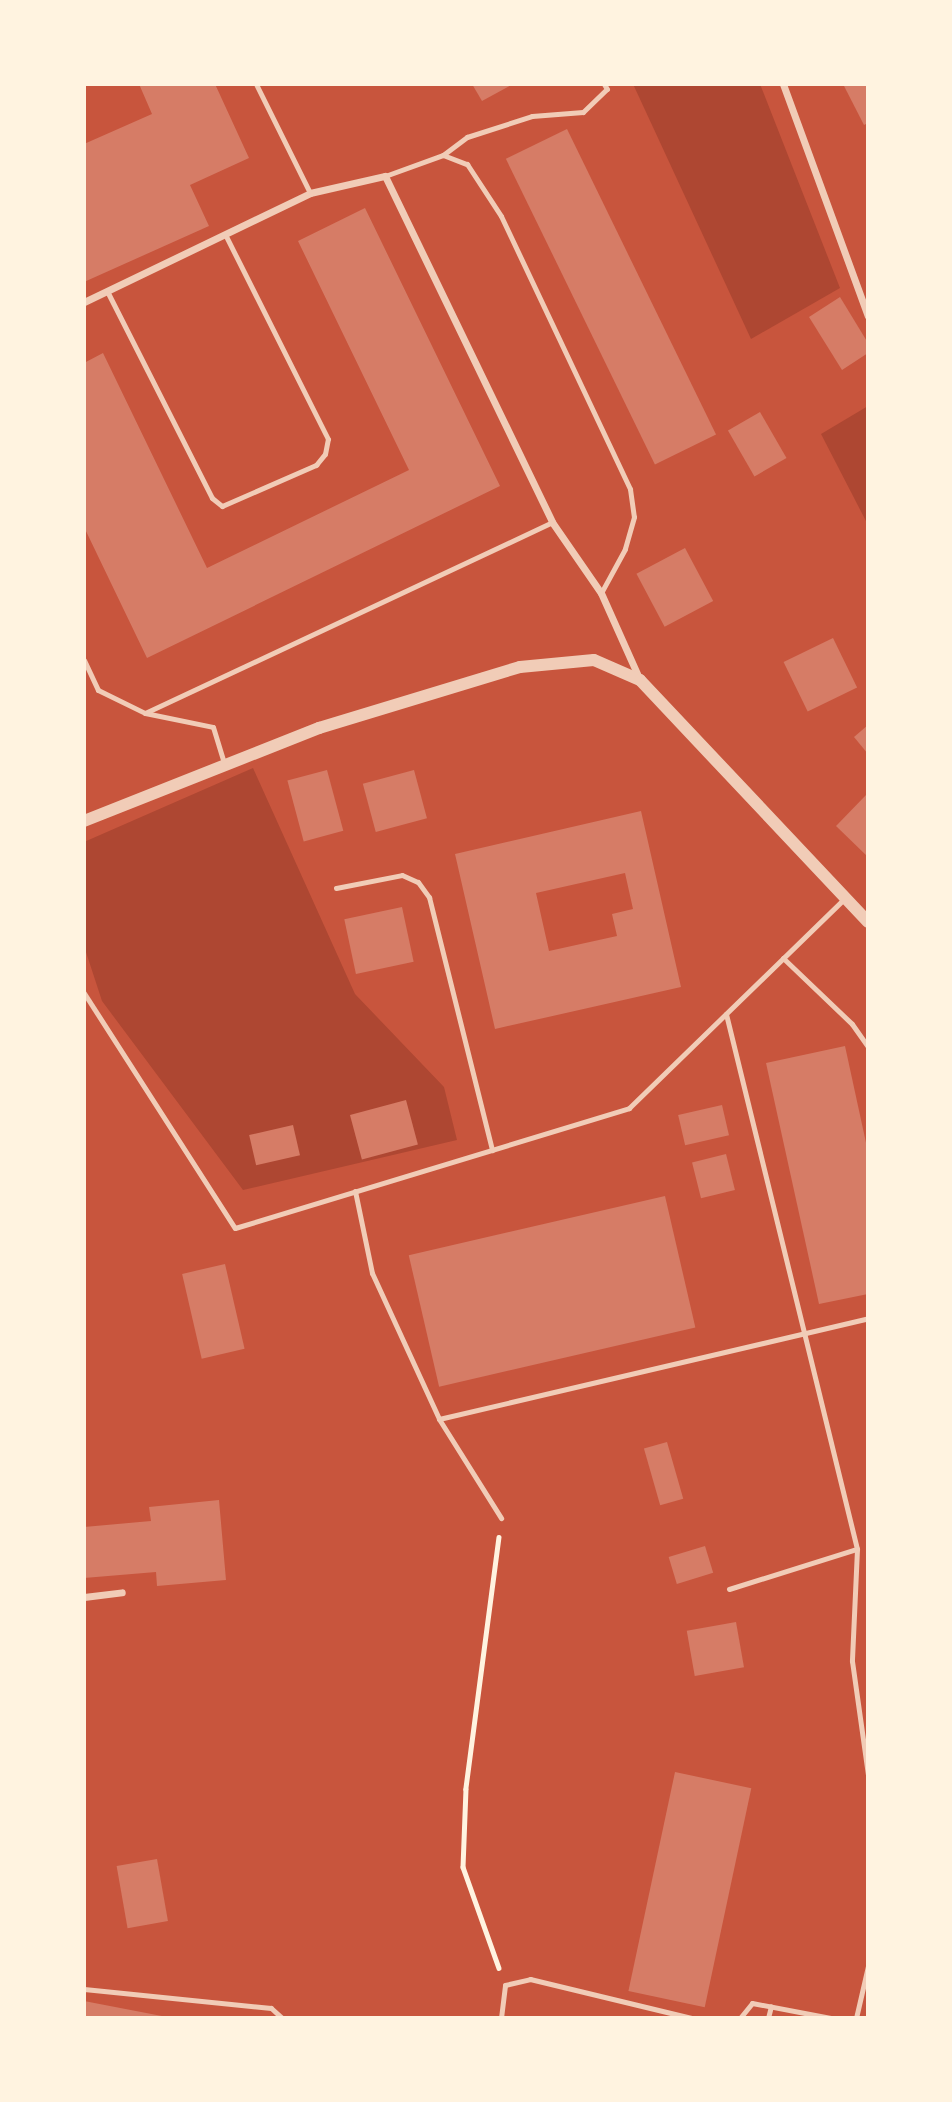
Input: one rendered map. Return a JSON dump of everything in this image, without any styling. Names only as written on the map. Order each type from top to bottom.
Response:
[{"type":"street","points":[[783,84],[868,316]]},
{"type":"street","points":[[84,302],[310,193],[385,176],[552,522],[601,593],[639,680],[868,922]]},
{"type":"street","points":[[84,821],[318,728],[520,667],[594,660],[639,680]]},
{"type":"street","points":[[84,1597],[122,1592]]},
{"type":"lane","points":[[256,84],[310,193]]},
{"type":"lane","points":[[385,176],[443,155],[467,137],[532,116],[583,112],[607,89],[604,84]]},
{"type":"lane","points":[[443,155],[467,164],[500,216],[630,489],[634,517],[625,549],[601,593]]},
{"type":"lane","points":[[107,291],[212,498],[222,506],[316,465],[325,454],[328,439],[225,234]]},
{"type":"lane","points":[[145,713],[552,522]]},
{"type":"lane","points":[[84,660],[98,690],[145,713],[213,727],[223,764]]},
{"type":"lane","points":[[336,888],[402,875],[418,882],[429,897],[492,1150]]},
{"type":"lane","points":[[84,993],[235,1228],[629,1108],[845,898]]},
{"type":"lane","points":[[783,958],[852,1024],[868,1047]]},
{"type":"lane","points":[[726,1014],[801,1333],[857,1549],[852,1661],[868,1774]]},
{"type":"lane","points":[[355,1191],[372,1273],[439,1419],[501,1518]]},
{"type":"lane","points":[[439,1419],[868,1318]]},
{"type":"lane","points":[[729,1590],[857,1549]]},
{"type":"lane","points":[[856,2018],[868,1966]]},
{"type":"lane","points":[[501,2018],[505,1985],[530,1979],[691,2018]]},
{"type":"lane","points":[[84,1989],[271,2008],[282,2018]]},
{"type":"lane","points":[[740,2018],[752,2003],[831,2018]]},
{"type":"lane","points":[[768,2018],[771,2006]]},
{"type":"path","points":[[501,1518],[466,1789],[463,1867],[505,1985]]},
{"type":"shaded area","points":[[633,84],[760,84],[840,288],[751,339]]},
{"type":"shaded area","points":[[868,406],[868,525],[821,434]]},
{"type":"shaded area","points":[[253,768],[355,994],[444,1087],[457,1140],[243,1190],[102,1001],[84,946],[84,842]]},
{"type":"building","points":[[139,84],[215,84],[249,158],[190,185],[209,226],[84,282],[84,144],[152,114]]},
{"type":"building","points":[[472,84],[513,84],[482,101]]},
{"type":"building","points":[[843,84],[868,84],[868,123],[864,125]]},
{"type":"building","points":[[567,129],[716,435],[655,464],[506,159]]},
{"type":"building","points":[[365,208],[500,486],[147,658],[84,527],[84,363],[103,353],[207,568],[409,470],[298,241]]},
{"type":"building","points":[[840,297],[868,343],[868,353],[842,370],[809,317]]},
{"type":"building","points":[[760,412],[786,458],[754,476],[728,430]]},
{"type":"building","points":[[685,548],[713,601],[665,627],[636,574]]},
{"type":"building","points":[[833,638],[857,687],[808,712],[784,662]]},
{"type":"building","points":[[868,725],[868,754],[854,737]]},
{"type":"building","points":[[327,770],[343,831],[304,841],[287,781]]},
{"type":"building","points":[[414,770],[427,818],[376,832],[363,784]]},
{"type":"building","points":[[868,793],[868,857],[836,826]]},
{"type":"building","points":[[641,811],[681,987],[495,1029],[455,854]],"holes":[[[625,873],[633,909],[612,914],[617,936],[549,951],[536,893]]]},
{"type":"building","points":[[402,907],[414,962],[356,974],[344,919]]},
{"type":"building","points":[[845,1046],[868,1152],[868,1294],[819,1304],[766,1063]]},
{"type":"building","points":[[406,1100],[418,1144],[362,1159],[350,1115]]},
{"type":"building","points":[[722,1105],[729,1135],[685,1145],[678,1115]]},
{"type":"building","points":[[293,1125],[300,1155],[256,1165],[249,1135]]},
{"type":"building","points":[[726,1154],[735,1190],[701,1198],[692,1162]]},
{"type":"building","points":[[665,1196],[695,1328],[439,1387],[409,1255]]},
{"type":"building","points":[[225,1264],[245,1349],[202,1359],[182,1274]]},
{"type":"building","points":[[667,1442],[683,1499],[660,1505],[644,1449]]},
{"type":"building","points":[[219,1500],[226,1580],[157,1586],[156,1572],[84,1578],[84,1527],[151,1521],[149,1507]]},
{"type":"building","points":[[705,1546],[713,1573],[677,1584],[669,1557]]},
{"type":"building","points":[[736,1622],[744,1667],[695,1676],[687,1631]]},
{"type":"building","points":[[675,1772],[751,1788],[705,2007],[628,1991]]},
{"type":"building","points":[[157,1859],[168,1921],[128,1928],[117,1866]]},
{"type":"building","points":[[84,2001],[167,2017],[84,2018]]}]
